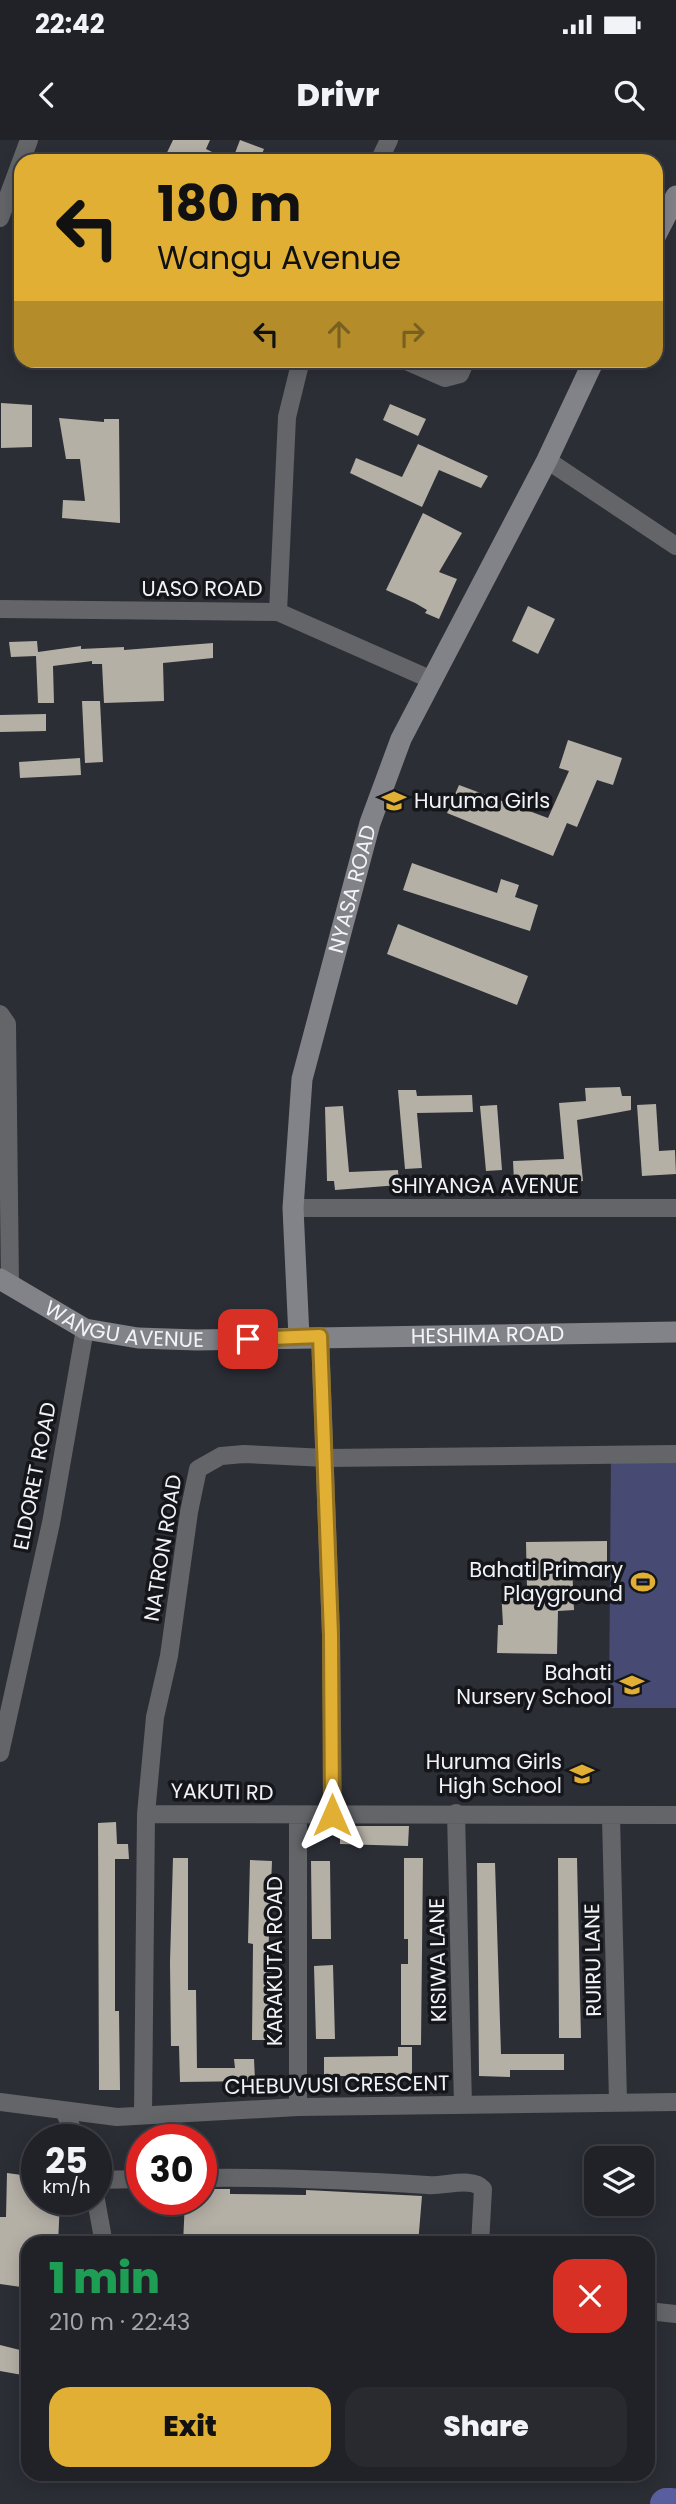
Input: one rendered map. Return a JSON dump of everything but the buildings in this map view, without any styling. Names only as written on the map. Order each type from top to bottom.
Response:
[{"type":"street","points":[[0,218],[14,180]]},
{"type":"street","points":[[663,221],[676,196]]},
{"type":"street","points":[[278,612],[287,417],[299,368]]},
{"type":"street","points":[[421,368],[445,378],[460,374],[463,368]]},
{"type":"street","name":"NYASA ROAD","points":[[309,1336],[293,1208],[302,1079],[339,932],[386,778],[432,681],[547,460],[590,368]]},
{"type":"street","points":[[547,460],[676,546]]},
{"type":"street","name":"UASO ROAD","points":[[0,609],[278,612],[432,681]]},
{"type":"street","points":[[0,1014],[7,1024],[5,1282]]},
{"type":"street","name":"SHIYANGA AVENUE","points":[[293,1208],[676,1208]]},
{"type":"street","name":"WANGU AVENUE","points":[[5,1282],[85,1329],[138,1338],[197,1340],[309,1336]]},
{"type":"street","name":"ELDORET ROAD","points":[[0,1754],[51,1523],[85,1329]]},
{"type":"street","name":"HESHIMA ROAD","points":[[309,1336],[676,1332]]},
{"type":"street","points":[[309,1336],[326,1458],[332,1815]]},
{"type":"street","name":"NATRON ROAD","points":[[143,2113],[146,1814],[155,1717],[169,1656],[188,1512],[198,1469],[221,1456],[244,1454],[326,1458],[676,1454]]},
{"type":"street","name":"YAKUTI RD","points":[[146,1814],[298,1816],[456,1813],[611,1817],[676,1815]]},
{"type":"street","name":"KISIWA LANE","points":[[456,1813],[463,2105]]},
{"type":"street","name":"KARAKUTA ROAD","points":[[298,1816],[298,2107]]},
{"type":"street","name":"RUIRU LANE","points":[[611,1817],[618,2101]]},
{"type":"street","name":"CHEBUVUSI CRESCENT","points":[[0,2102],[65,2113],[117,2117],[143,2113],[298,2107],[676,2102]]},
{"type":"street","points":[[65,2113],[69,2124]]},
{"type":"street","points":[[217,2178],[297,2176],[430,2186],[472,2182],[483,2189],[480,2236]]},
{"type":"street","points":[[99,2215],[103,2236]]},
{"type":"street","points":[[655,2312],[676,2314]]},
{"type":"shaded area","name":"Bahati Primary Playground","points":[[611,1457],[676,1457],[676,1708],[609,1708]]},
{"type":"waterway","points":[[666,2504],[672,2504]]},
{"type":"place","name":"Huruma Girls","points":[[394,801]]},
{"type":"place","name":"Bahati Primary Playground","points":[[643,1582]]},
{"type":"place","name":"Bahati Nursery School","points":[[632,1685]]},
{"type":"place","name":"Huruma Girls High School","points":[[582,1774]]},
{"type":"route","points":[[248,1339],[320,1336],[331,1635],[332,1815]]}]
